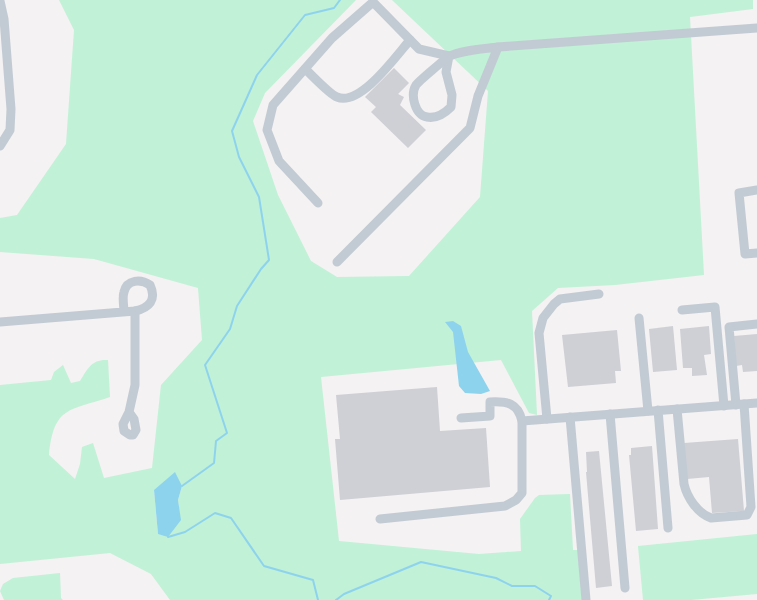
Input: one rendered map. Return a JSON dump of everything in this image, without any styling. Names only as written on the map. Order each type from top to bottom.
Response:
[{"type":"street","points":[[0,1],[4,19],[11,109],[10,130],[0,146]]},
{"type":"street","points":[[318,203],[279,161],[267,130],[273,105],[332,38],[373,2],[419,49],[449,56],[498,47],[757,28]]},
{"type":"street","points":[[305,69],[336,97],[346,99],[358,95],[370,85],[410,40]]},
{"type":"street","points":[[337,262],[470,128],[478,96],[498,47]]},
{"type":"street","points":[[449,56],[446,72],[452,95],[451,107],[441,115],[427,117],[418,112],[413,99],[416,85],[449,56]]},
{"type":"street","points":[[757,190],[739,193],[745,254],[757,253]]},
{"type":"street","points":[[0,322],[124,312],[145,309],[151,301],[153,291],[150,285],[146,282],[134,281],[126,288],[124,293],[124,312]]},
{"type":"street","points":[[547,419],[539,333],[543,318],[560,299],[599,294]]},
{"type":"street","points":[[682,310],[715,307],[724,406]]},
{"type":"street","points":[[129,412],[135,385],[135,311]]},
{"type":"street","points":[[639,318],[648,411]]},
{"type":"street","points":[[676,409],[684,484],[687,494],[701,511],[711,518],[748,515],[751,507],[740,404],[729,327],[757,324]]},
{"type":"street","points":[[380,519],[505,506],[516,500],[522,493],[522,421],[520,411],[514,405],[502,401],[490,402],[490,416],[461,418]]},
{"type":"street","points":[[522,421],[757,403]]},
{"type":"street","points":[[658,410],[668,528]]},
{"type":"street","points":[[610,414],[625,588]]},
{"type":"street","points":[[570,417],[586,600]]},
{"type":"green space","points":[[59,0],[356,0],[265,93],[253,121],[278,195],[311,261],[337,277],[409,276],[480,197],[488,91],[392,0],[753,0],[753,9],[690,17],[704,275],[615,285],[558,288],[532,311],[537,415],[529,413],[501,360],[321,377],[339,541],[479,554],[521,551],[520,519],[535,498],[539,495],[570,494],[573,550],[582,550],[586,600],[170,600],[151,574],[110,553],[0,564],[0,385],[51,380],[54,372],[63,365],[71,383],[80,381],[88,368],[94,363],[108,360],[110,397],[66,413],[55,427],[49,455],[75,479],[80,464],[82,447],[93,443],[104,478],[152,468],[161,385],[202,340],[198,288],[94,259],[0,252],[0,218],[17,215],[66,144],[74,30]],"holes":[[[182,486],[178,500],[180,520],[158,534],[154,490]]]},
{"type":"green space","points":[[757,534],[757,594],[691,600],[643,600],[638,546]]},
{"type":"green space","points":[[60,573],[61,598],[63,600],[4,600],[0,591],[3,584],[13,578]]},
{"type":"water","points":[[453,321],[461,326],[468,352],[490,391],[481,394],[465,393],[459,386],[453,332],[445,322]]},
{"type":"water","points":[[175,472],[182,486],[178,500],[181,520],[168,537],[158,534],[154,490]]},
{"type":"building","points":[[394,68],[409,83],[398,94],[404,97],[400,105],[426,130],[408,148],[371,112],[376,107],[365,97]]},
{"type":"building","points":[[673,326],[677,370],[653,372],[649,329]]},
{"type":"building","points":[[709,326],[711,354],[704,355],[707,375],[692,376],[692,368],[683,368],[680,329]]},
{"type":"building","points":[[617,330],[621,371],[615,371],[616,383],[568,387],[562,335]]},
{"type":"building","points":[[757,334],[757,371],[743,372],[742,365],[736,366],[734,336]]},
{"type":"building","points":[[437,387],[440,431],[486,428],[490,487],[340,500],[335,439],[340,439],[336,395]]},
{"type":"building","points":[[738,439],[744,511],[712,513],[709,477],[687,479],[684,443]]},
{"type":"building","points":[[652,446],[658,529],[636,531],[629,455],[631,455],[631,448]]},
{"type":"building","points":[[599,451],[612,586],[596,588],[586,452]]},
{"type":"waterway","points":[[182,486],[214,463],[216,441],[227,433],[205,365],[230,329],[237,306],[269,260],[259,197],[239,157],[232,131],[257,75],[305,15],[334,8],[340,0]]},
{"type":"waterway","points":[[168,537],[185,532],[215,513],[231,518],[264,566],[313,580],[318,600]]},
{"type":"waterway","points":[[336,600],[344,594],[421,562],[496,578],[512,586],[535,586],[551,596],[549,600]]}]
